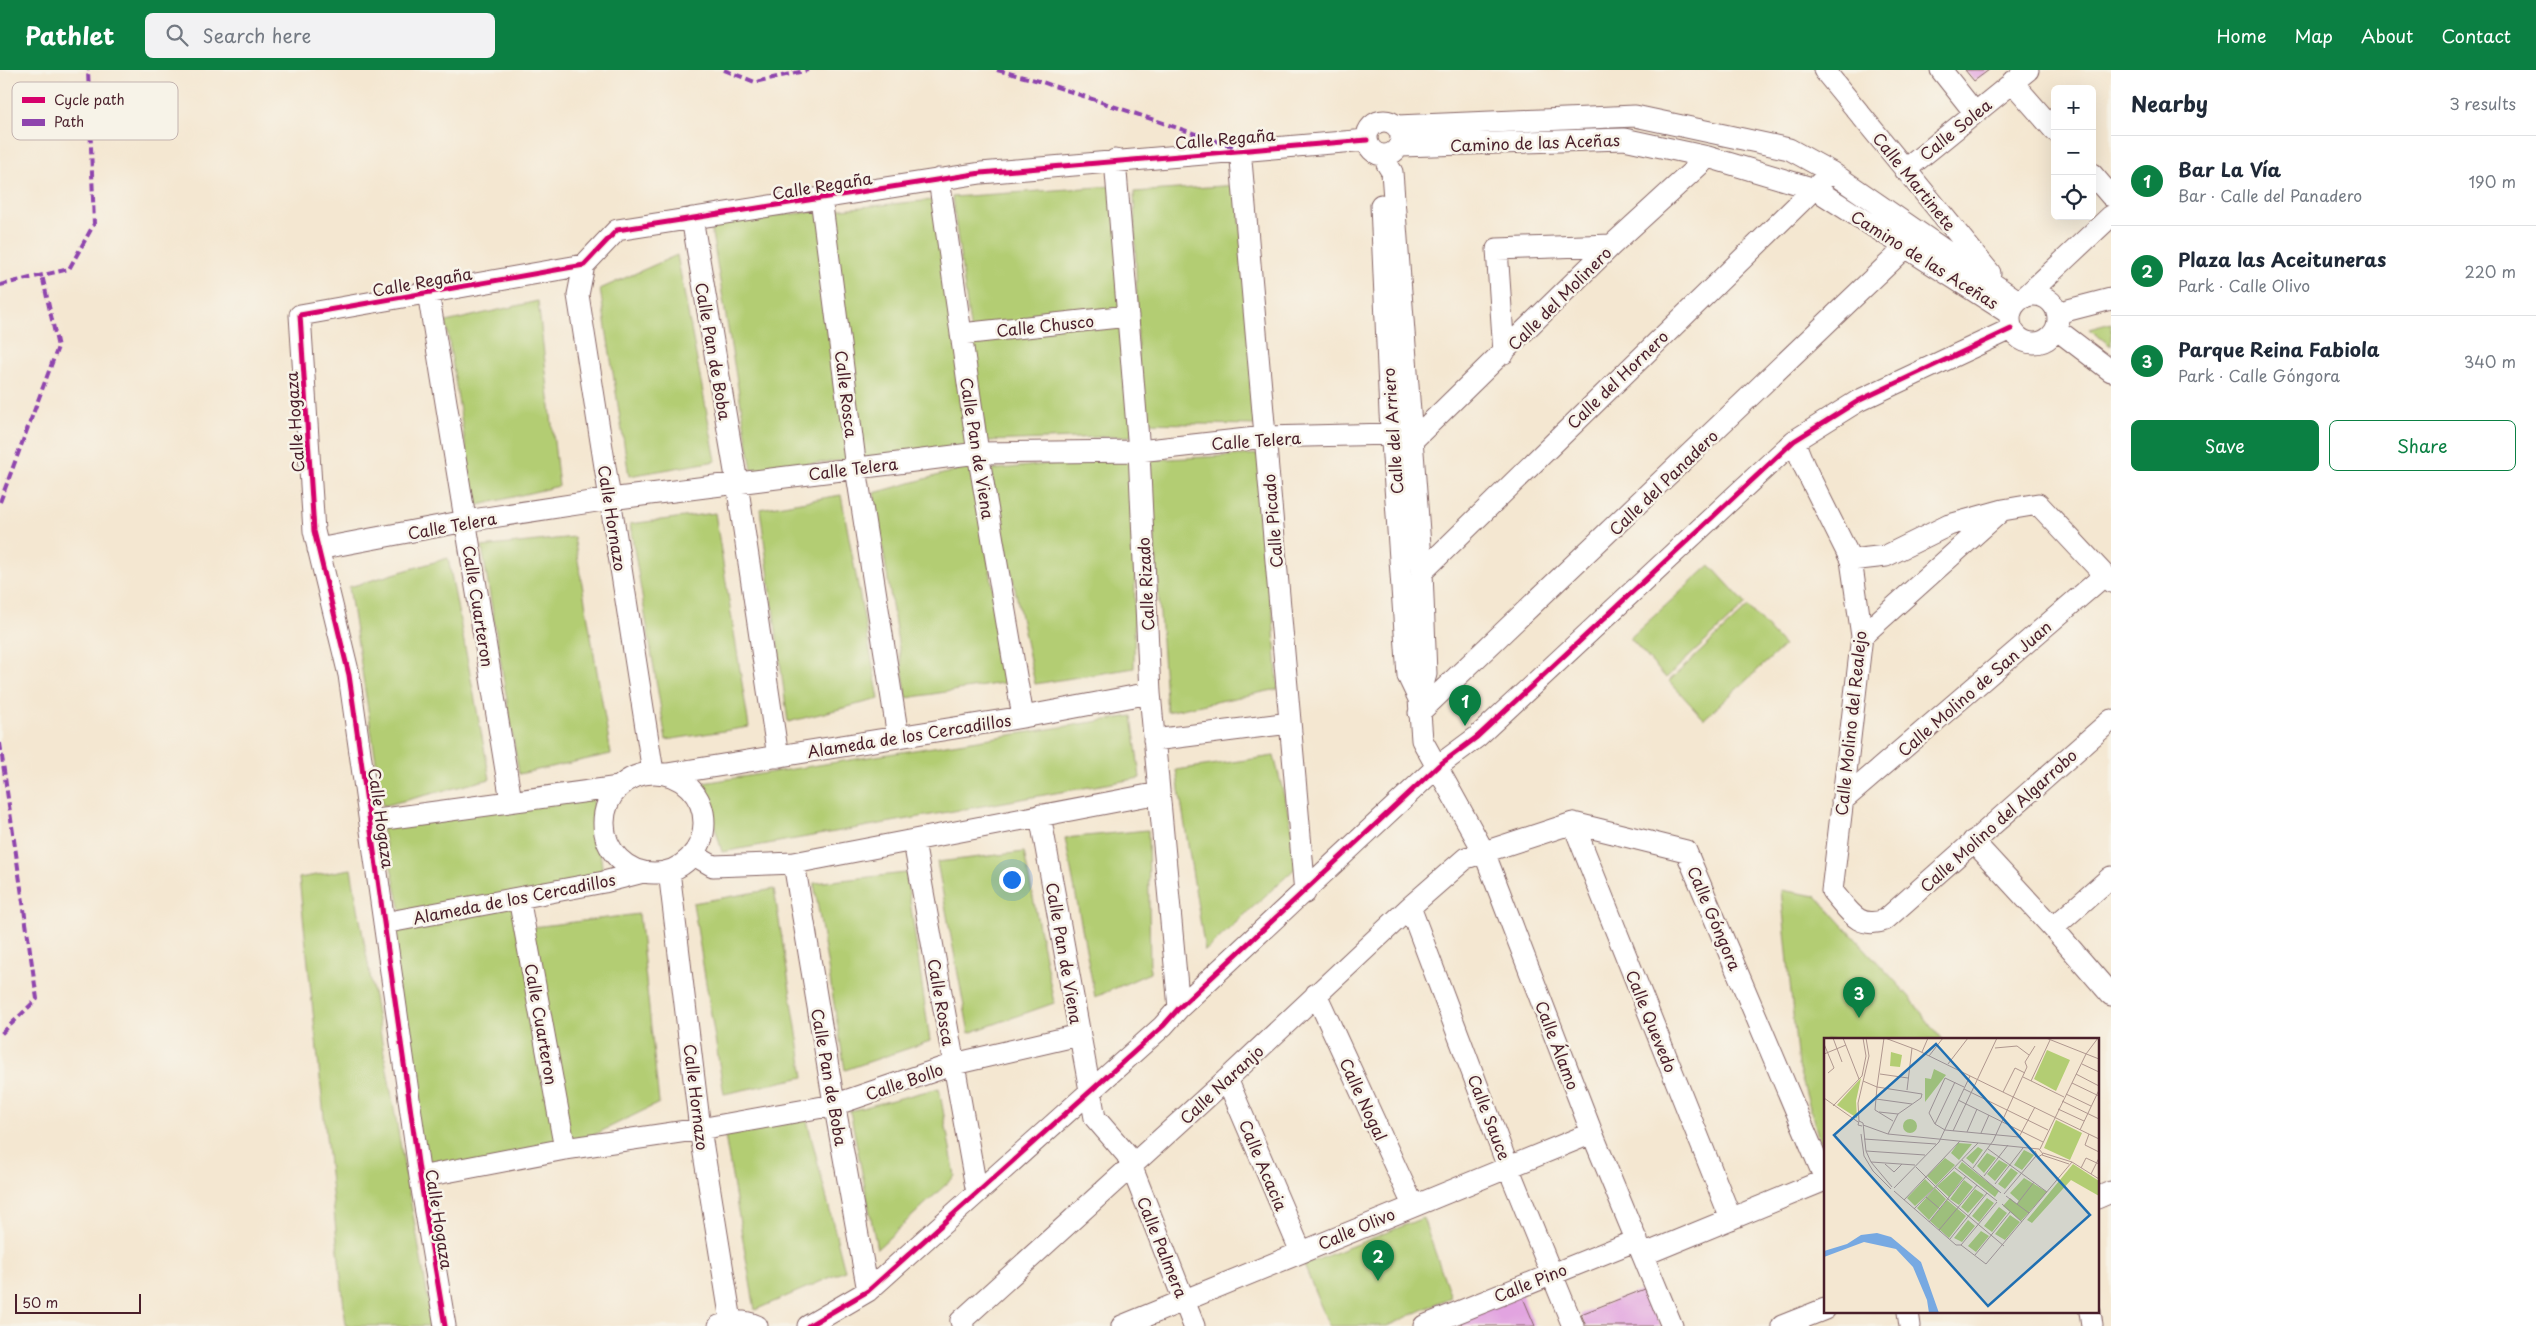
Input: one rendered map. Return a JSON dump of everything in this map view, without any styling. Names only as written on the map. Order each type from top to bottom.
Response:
[{"type":"street","name":"Calle Martinete","points":[[1824,70],[2014,306]]},
{"type":"street","points":[[1941,70],[1975,112]]},
{"type":"street","name":"Calle Solea","points":[[1905,170],[2020,76]]},
{"type":"street","points":[[2020,76],[2054,130]]},
{"type":"street","points":[[1392,148],[1389,121],[1378,122],[1369,129],[1367,140],[1372,150],[1377,154],[1392,148],[1635,116],[1789,150],[1831,172],[2014,306],[2022,340],[2038,343],[2045,341],[2057,321],[2111,299]]},
{"type":"street","name":"Camino de las Aceñas","points":[[1392,148],[1624,139],[1708,157],[1815,188],[1905,248],[2014,306]]},
{"type":"street","name":"Calle Regaña","points":[[300,315],[584,265],[617,230],[981,173],[1240,149],[1367,140]]},
{"type":"street","name":"Calle del Arriero","points":[[1392,148],[1379,169],[1392,434],[1408,676],[1419,706],[1422,740],[1438,766]]},
{"type":"street","name":"Calle del Arriero","points":[[1392,148],[1392,181],[1422,572],[1426,674],[1419,706]]},
{"type":"street","name":"Calle Picado","points":[[1240,149],[1305,893]]},
{"type":"street","name":"Calle del Molinero","points":[[1412,441],[1504,353],[1612,245],[1708,157]]},
{"type":"street","name":"Calle Rizado","points":[[1115,160],[1139,451],[1150,693],[1179,1008]]},
{"type":"street","points":[[1815,188],[1831,172]]},
{"type":"street","points":[[2093,175],[2111,196]]},
{"type":"street","name":"Calle Pan de Viena","points":[[940,179],[978,452],[1023,717]]},
{"type":"street","name":"Calle del Hornero","points":[[1422,572],[1815,188]]},
{"type":"street","name":"Calle Rosca","points":[[821,198],[856,468],[898,737]]},
{"type":"street","points":[[2014,306],[2111,216]]},
{"type":"street","name":"Calle Pan de Boba","points":[[692,218],[737,483],[778,757]]},
{"type":"street","points":[[1504,353],[1497,248],[1612,245]]},
{"type":"street","name":"Calle del Panadero","points":[[1419,706],[1905,248]]},
{"type":"street","name":"Calle Hornazo","points":[[584,265],[578,295],[610,499],[660,773]]},
{"type":"street","name":"Calle Cuarteron","points":[[428,292],[512,801]]},
{"type":"street","points":[[808,1326],[868,1291],[1163,1026],[1179,1008],[1305,893],[1438,766],[1477,737],[1794,441],[2033,295],[2048,299],[2057,321],[2111,371]]},
{"type":"street","name":"Calle Hogaza","points":[[300,315],[314,531],[349,675],[420,1177],[445,1326]]},
{"type":"street","name":"Calle Chusco","points":[[961,334],[1128,316]]},
{"type":"street","name":"Calle Telera","points":[[318,549],[466,521],[610,499],[978,452],[1139,451],[1265,438],[1392,434]]},
{"type":"street","name":"Calle Molino del Realejo","points":[[1794,441],[1804,466],[1851,560],[1862,636],[1832,890],[1860,922],[1873,924],[1885,920]]},
{"type":"street","points":[[1851,560],[1886,556],[1949,525],[2003,510],[2038,504],[2108,578]]},
{"type":"street","points":[[1862,636],[2003,510]]},
{"type":"street","name":"Calle Molino de San Juan","points":[[1842,801],[2108,578]]},
{"type":"street","name":"Alameda de los Cercadillos","points":[[660,773],[778,757],[1023,717],[1150,693]]},
{"type":"street","name":"Calle Molino del Algarrobo","points":[[1885,920],[2111,720]]},
{"type":"street","points":[[1154,740],[1290,722]]},
{"type":"street","name":"Calle Álamo","points":[[1438,766],[1484,852],[1592,1133],[1672,1326]]},
{"type":"street","points":[[660,773],[682,780],[695,792],[702,805],[705,822],[702,839],[694,855],[685,863],[669,871],[643,872],[620,861],[614,853],[606,838],[604,820],[608,801],[618,787],[636,776],[660,773]]},
{"type":"street","points":[[370,821],[618,787]]},
{"type":"street","points":[[694,855],[713,866],[794,863],[914,842],[1040,815],[1159,793]]},
{"type":"street","name":"Calle Pan de Viena","points":[[1040,815],[1094,1118],[1127,1154],[1131,1168]]},
{"type":"street","points":[[1484,852],[1573,823]]},
{"type":"street","name":"Calle Góngora","points":[[1573,823],[1686,851],[1824,1177]]},
{"type":"street","name":"Calle Quevedo","points":[[1573,823],[1731,1219]]},
{"type":"street","points":[[1973,841],[2053,928],[2111,995]]},
{"type":"street","name":"Calle Rosca","points":[[914,842],[977,1193]]},
{"type":"street","name":"Calle Naranjo","points":[[962,1324],[1227,1079],[1410,906],[1466,858],[1484,852]]},
{"type":"street","name":"Calle Pan de Boba","points":[[794,863],[834,1105],[868,1291]]},
{"type":"street","name":"Calle Hornazo","points":[[669,871],[725,1324]]},
{"type":"street","name":"Alameda de los Cercadillos","points":[[384,923],[519,898],[643,872]]},
{"type":"street","points":[[2053,928],[2111,877]]},
{"type":"street","name":"Calle Cuarteron","points":[[519,898],[565,1149]]},
{"type":"street","name":"Calle Sauce","points":[[1410,906],[1508,1167],[1573,1326]]},
{"type":"street","name":"Calle Nogal","points":[[1316,994],[1413,1205]]},
{"type":"street","name":"Calle Bollo","points":[[420,1177],[565,1149],[700,1129],[834,1105],[954,1064],[1079,1035]]},
{"type":"street","name":"Calle Acacia","points":[[1227,1079],[1301,1252]]},
{"type":"street","name":"Calle Olivo","points":[[1122,1326],[1592,1133]]},
{"type":"street","name":"Calle Palmera","points":[[1131,1168],[1194,1326]]},
{"type":"street","name":"Calle Pino","points":[[1424,1326],[1552,1273],[1731,1219],[1824,1179]]},
{"type":"street","points":[[2098,1198],[2111,1192]]},
{"type":"street","points":[[1782,1326],[1824,1309]]},
{"type":"street","points":[[725,1324],[744,1321],[757,1326]]},
{"type":"green space","points":[[1237,185],[1258,425],[1140,423],[1134,192]]},
{"type":"green space","points":[[1114,186],[1134,436],[986,441],[952,197]]},
{"type":"green space","points":[[943,199],[978,446],[752,470],[710,222]]},
{"type":"green space","points":[[677,255],[716,461],[629,476],[600,289]]},
{"type":"green space","points":[[538,301],[559,486],[475,506],[446,322]]},
{"type":"green space","points":[[2111,323],[2111,346],[2089,329]]},
{"type":"green space","points":[[1262,454],[1278,689],[1167,712],[1149,460]]},
{"type":"green space","points":[[1136,455],[1134,668],[1035,684],[990,470]]},
{"type":"green space","points":[[972,466],[1009,682],[907,698],[874,493]]},
{"type":"green space","points":[[841,495],[879,699],[788,722],[760,509]]},
{"type":"green space","points":[[715,513],[749,727],[666,740],[630,524]]},
{"type":"green space","points":[[574,537],[611,754],[519,774],[482,547]]},
{"type":"green space","points":[[448,558],[490,779],[383,806],[349,587]]},
{"type":"green space","points":[[1710,565],[1746,604],[1666,678],[1630,638]]},
{"type":"green space","points":[[1748,607],[1784,646],[1704,719],[1669,681]]},
{"type":"green space","points":[[1132,716],[1140,778],[722,852],[703,783]]},
{"type":"green space","points":[[1274,756],[1301,863],[1205,951],[1176,770]]},
{"type":"green space","points":[[592,790],[604,882],[519,898],[525,928],[639,914],[659,1103],[565,1149],[420,1177],[384,923],[403,920],[380,819]]},
{"type":"green space","points":[[1148,830],[1150,973],[1095,997],[1065,838]]},
{"type":"green space","points":[[1024,852],[1054,1003],[969,1033],[937,862]]},
{"type":"green space","points":[[351,869],[433,1326],[346,1326],[299,878]]},
{"type":"green space","points":[[906,873],[930,1041],[845,1070],[814,883]]},
{"type":"green space","points":[[774,889],[804,1077],[724,1094],[693,903]]},
{"type":"green space","points":[[1781,890],[1816,896],[1908,995],[1940,1038],[1824,1038],[1824,1157],[1798,1066]]},
{"type":"green space","points":[[939,1088],[955,1176],[877,1249],[850,1111]]},
{"type":"green space","points":[[806,1116],[845,1271],[755,1310],[725,1136]]},
{"type":"green space","points":[[1423,1218],[1451,1297],[1387,1326],[1329,1326],[1304,1265]]},
{"type":"building","points":[[1965,70],[1989,70],[1974,81]]},
{"type":"building","points":[[1645,1289],[1661,1326],[1586,1326],[1581,1314]]},
{"type":"building","points":[[1521,1293],[1535,1326],[1462,1326],[1460,1320]]},
{"type":"marked path","points":[[88,70],[88,82]]},
{"type":"marked path","points":[[724,70],[755,82],[808,70]]},
{"type":"marked path","points":[[997,70],[1039,81],[1237,148]]},
{"type":"marked path","points":[[0,285],[69,269],[94,224],[91,140]]},
{"type":"marked path","points":[[0,502],[58,347],[42,275]]},
{"type":"marked path","points":[[0,743],[37,999],[0,1035]]},
{"type":"cycle path","points":[[445,1326],[420,1177],[349,675],[314,531],[300,315],[584,265],[617,230],[981,173],[1367,140]]},
{"type":"cycle path","points":[[808,1326],[868,1291],[1163,1026],[1179,1008],[1438,766],[1477,737],[1794,441],[1858,401],[2011,329]]},
{"type":"place","name":"Bar La Vía","points":[[1465,726]]},
{"type":"place","name":"Parque Reina Fabiola","points":[[1859,1018]]},
{"type":"place","name":"Plaza las Aceituneras","points":[[1378,1281]]}]
